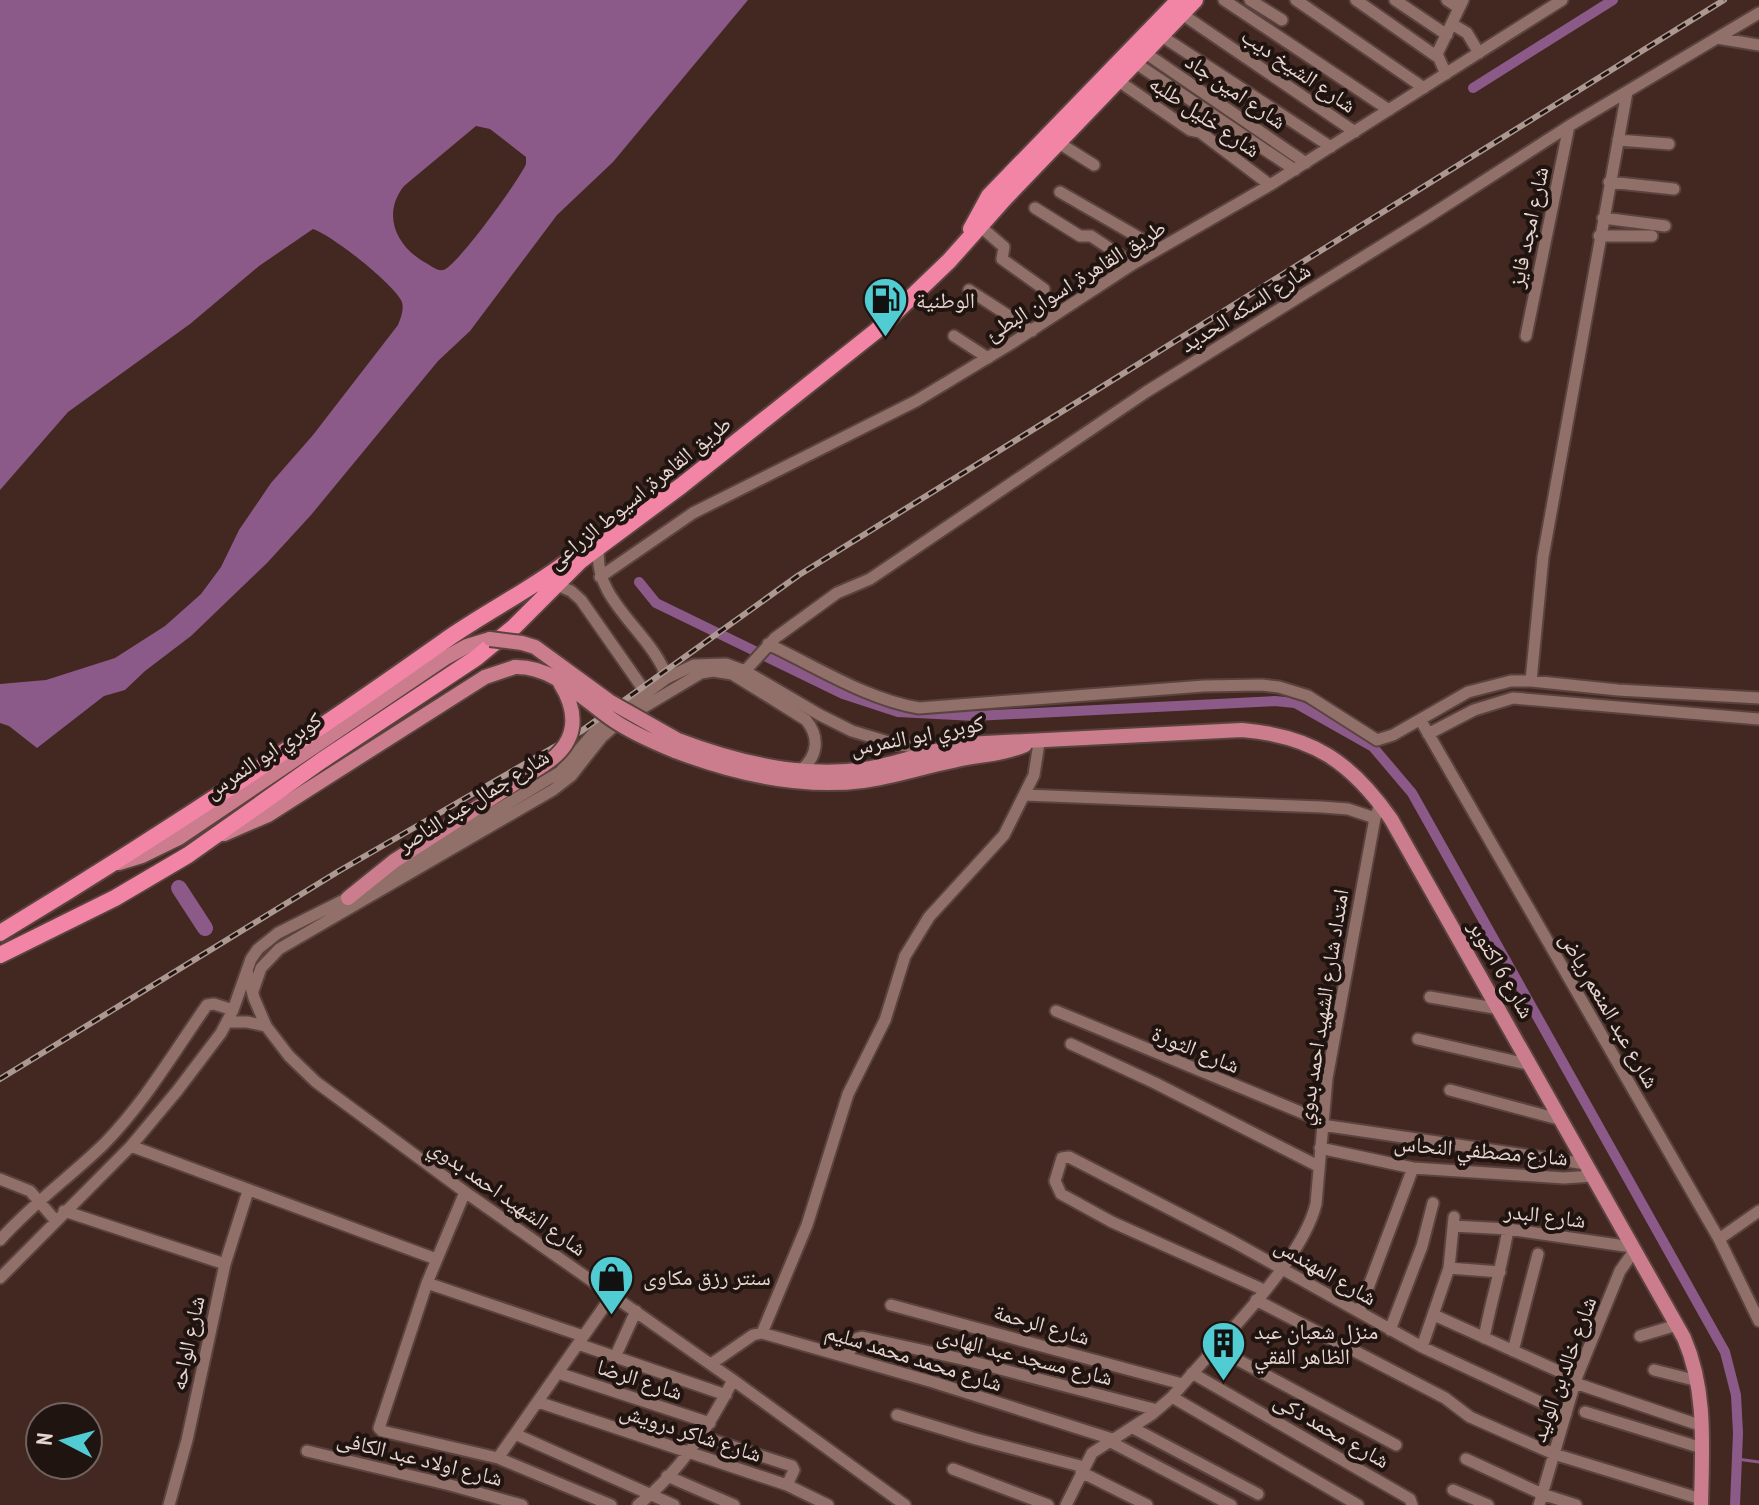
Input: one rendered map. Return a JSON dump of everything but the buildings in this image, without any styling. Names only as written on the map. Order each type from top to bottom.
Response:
[{"type":"highway","name":"طريق القاهرة, اسيوط الزراعى","points":[[0,933],[114,864],[446,640],[558,569],[848,345],[937,265],[970,230],[989,196],[1180,7],[1195,0]]},
{"type":"highway","name":"طريق القاهرة, اسيوط الزراعى","points":[[0,955],[115,898],[216,836],[321,761],[476,658],[599,546],[681,486],[866,340],[981,227],[1160,35],[1180,7]]},
{"type":"main road","name":"كوبري ابو النمرس","points":[[114,864],[142,856],[179,838],[447,657],[467,646],[490,639],[535,647],[677,746],[745,761],[801,770],[865,769],[933,750],[1014,741],[1034,743]]},
{"type":"main road","name":"كوبري ابو النمرس","points":[[216,836],[268,815],[485,677],[515,667],[533,668],[558,680],[626,728],[749,774],[806,781],[877,779],[960,759],[998,754],[1034,743]]},
{"type":"main road","points":[[348,898],[394,861],[545,764],[563,749],[572,728],[571,705],[558,680]]},
{"type":"main road","name":"شارع 6 اكتوبر","points":[[1034,743],[1221,731],[1262,732],[1302,742],[1338,761],[1368,788],[1378,811],[1500,1009],[1690,1352],[1698,1381],[1702,1426],[1701,1502]]},
{"type":"street","points":[[1224,0],[1389,110]]},
{"type":"street","points":[[1250,0],[1282,20]]},
{"type":"street","points":[[1296,0],[1424,88]]},
{"type":"street","points":[[1356,0],[1436,56],[1446,74]]},
{"type":"street","points":[[1395,0],[1449,30],[1467,33],[1479,53]]},
{"type":"street","points":[[1436,56],[1461,4],[1447,0]]},
{"type":"street","points":[[1539,0],[1539,14]]},
{"type":"street","name":"طريق القاهرة, اسوان البطئ","points":[[600,577],[693,513],[865,428],[988,358],[1133,264],[1270,185],[1562,0]]},
{"type":"street","name":"شارع الشيخ ديب","points":[[1180,7],[1355,132]]},
{"type":"street","name":"شارع السكه الحديد","points":[[748,667],[765,647],[837,593],[870,579],[1146,392],[1569,126],[1759,13]]},
{"type":"street","points":[[1160,35],[1331,147]]},
{"type":"street","points":[[1717,38],[1759,45]]},
{"type":"street","points":[[1139,57],[1300,166]]},
{"type":"street","name":"شارع خليل طلبه","points":[[1117,80],[1190,130],[1200,132],[1270,185]]},
{"type":"street","points":[[1531,681],[1543,557],[1627,92]]},
{"type":"street","name":"شارع امجد فايز","points":[[1526,336],[1569,126]]},
{"type":"street","points":[[1618,140],[1669,144]]},
{"type":"street","points":[[1059,143],[1094,165]]},
{"type":"street","points":[[1609,182],[1674,189]]},
{"type":"street","points":[[1060,192],[1159,249]]},
{"type":"street","points":[[1035,208],[1080,236],[1091,236],[1133,264]]},
{"type":"street","points":[[1603,218],[1665,226]]},
{"type":"street","points":[[981,227],[1004,247],[1003,260],[1044,289]]},
{"type":"street","points":[[1599,236],[1652,236]]},
{"type":"street","points":[[969,290],[1032,331]]},
{"type":"street","points":[[954,336],[988,358]]},
{"type":"street","points":[[599,546],[600,577],[656,656],[667,678]]},
{"type":"street","points":[[557,585],[576,594],[646,693]]},
{"type":"street","points":[[765,647],[899,705],[919,708],[1204,686],[1262,685],[1308,696],[1377,740],[1386,739],[1421,721],[1468,692],[1511,681],[1759,698]]},
{"type":"street","name":"شارع جمال عبد الناصر","points":[[0,1278],[59,1215],[131,1146],[177,1091],[227,1022],[251,959],[267,940],[348,898],[560,772],[596,730],[667,678],[702,663],[748,667],[820,715],[852,731],[895,744],[933,750]]},
{"type":"street","name":"شارع جمال عبد الناصر","points":[[252,992],[261,968],[279,949],[553,790],[571,776],[601,738],[619,722],[695,675],[713,671],[732,674],[806,720],[814,732],[816,744],[810,762],[801,770]]},
{"type":"street","points":[[1428,734],[1474,710],[1513,698],[1759,719]]},
{"type":"street","name":"شارع عبد المنعم رياض","points":[[1421,721],[1719,1239],[1759,1321]]},
{"type":"street","points":[[711,1364],[753,1335],[762,1333],[807,1225],[848,1094],[885,1020],[905,956],[929,917],[1004,835],[1034,775],[1034,743]]},
{"type":"street","points":[[1025,795],[1378,811]]},
{"type":"street","name":"امتداد شارع الشهيد احمد بدوي","points":[[1066,1505],[1092,1453],[1133,1428],[1172,1397],[1282,1268],[1313,1212],[1337,1017],[1378,811]]},
{"type":"street","name":"شارع الشهيد احمد بدوي","points":[[247,969],[252,992],[266,1026],[289,1056],[316,1082],[465,1192],[613,1294],[905,1505]]},
{"type":"street","points":[[1430,997],[1500,1009]]},
{"type":"street","points":[[1,1237],[106,1141],[158,1079],[207,1005],[233,1010]]},
{"type":"street","name":"شارع الثورة","points":[[1056,1011],[1322,1123],[1589,1170]]},
{"type":"street","points":[[227,1022],[266,1026]]},
{"type":"street","points":[[1418,1039],[1531,1065]]},
{"type":"street","points":[[1071,1044],[1318,1166]]},
{"type":"street","points":[[158,1079],[177,1091]]},
{"type":"street","points":[[1450,1090],[1562,1120]]},
{"type":"street","points":[[131,1146],[436,1259]]},
{"type":"street","name":"شارع مصطفي النحاس","points":[[1320,1148],[1413,1168],[1564,1178],[1589,1170]]},
{"type":"street","name":"شارع المهندس","points":[[1264,1290],[1112,1222],[1061,1194],[1055,1181],[1062,1158],[1069,1157],[1282,1268],[1422,1347],[1566,1414]]},
{"type":"street","points":[[1359,1312],[1413,1168]]},
{"type":"street","points":[[0,1179],[23,1187],[59,1215],[225,1264]]},
{"type":"street","name":"شارع الواحه","points":[[169,1505],[187,1440],[225,1264],[248,1191]]},
{"type":"street","points":[[465,1192],[427,1283],[379,1428],[498,1458],[611,1505]]},
{"type":"street","points":[[1390,1330],[1422,1246],[1433,1203]]},
{"type":"street","points":[[1719,1239],[1759,1211]]},
{"type":"street","name":"شارع البدر","points":[[1449,1268],[1454,1221],[1633,1249]]},
{"type":"street","points":[[1484,1338],[1508,1229]]},
{"type":"street","name":"شارع خالد بن الوليد","points":[[1541,1499],[1575,1381],[1620,1271],[1633,1249]]},
{"type":"street","points":[[1513,1351],[1538,1254]]},
{"type":"street","points":[[1422,1347],[1449,1268],[1500,1272]]},
{"type":"street","points":[[427,1283],[580,1340],[615,1357],[726,1395]]},
{"type":"street","points":[[498,1458],[613,1294]]},
{"type":"street","points":[[1256,1300],[1445,1398],[1470,1417],[1554,1454],[1701,1502]]},
{"type":"street","name":"شارع الرحمة","points":[[891,1305],[1182,1384]]},
{"type":"street","points":[[615,1357],[636,1311]]},
{"type":"street","points":[[1434,1315],[1575,1381],[1702,1426]]},
{"type":"street","points":[[1640,1336],[1677,1325]]},
{"type":"street","name":"شارع محمد محمد سليم","points":[[762,1333],[1111,1440],[1231,1505]]},
{"type":"street","name":"شارع مسجد عبد الهادى","points":[[846,1357],[858,1338],[862,1337],[962,1359],[1157,1410]]},
{"type":"street","points":[[1214,1347],[1396,1445]]},
{"type":"street","points":[[1654,1370],[1698,1381]]},
{"type":"street","name":"شارع الرضا","points":[[558,1373],[710,1423]]},
{"type":"street","name":"شارع محمد ذكى","points":[[1192,1373],[1411,1502]]},
{"type":"street","points":[[638,1505],[667,1476],[710,1423],[733,1380]]},
{"type":"street","points":[[1172,1397],[1358,1505]]},
{"type":"street","name":"شارع شاكر درويش","points":[[538,1402],[787,1485],[828,1505]]},
{"type":"street","points":[[1585,1412],[1702,1448]]},
{"type":"street","points":[[897,1415],[1082,1469],[1147,1505]]},
{"type":"street","points":[[1133,1428],[1258,1494]]},
{"type":"street","points":[[515,1434],[674,1505]]},
{"type":"street","points":[[700,1436],[792,1466],[794,1470],[787,1485]]},
{"type":"street","name":"شارع اولاد عبد الكافى","points":[[307,1451],[465,1488],[522,1505]]},
{"type":"street","points":[[1466,1459],[1541,1499],[1576,1505]]},
{"type":"street","points":[[953,1469],[1048,1505]]},
{"type":"street","points":[[667,1476],[734,1505]]},
{"type":"street","points":[[1453,1490],[1488,1505]]},
{"type":"shaded area","points":[[0,0],[748,0],[613,162],[557,215],[470,331],[438,361],[311,515],[267,563],[191,636],[125,690],[104,696],[37,748],[9,726],[0,723],[0,684],[46,680],[115,658],[165,626],[201,594],[221,567],[239,530],[271,483],[313,435],[398,325],[403,309],[401,300],[361,260],[313,229],[259,266],[190,324],[68,412],[0,490]],"holes":[[[476,126],[490,129],[526,157],[526,164],[460,256],[443,270],[436,269],[416,256],[400,239],[393,219],[397,197],[404,186]]]},
{"type":"waterway","points":[[1473,88],[1613,0]]},
{"type":"waterway","points":[[639,582],[656,603],[843,694],[898,712],[975,716],[1275,701],[1295,703],[1373,747],[1412,793],[1725,1352],[1736,1395],[1735,1505]]},
{"type":"waterway","points":[[179,888],[205,928]]},
{"type":"waterway","points":[[1737,1459],[1759,1462]]},
{"type":"railway","points":[[0,1079],[339,871],[580,732],[799,575],[1724,0]]},
{"type":"place","name":"الوطنية","points":[[885,339]]},
{"type":"place","name":"سنتر رزق مكاوى","points":[[612,1316]]},
{"type":"place","name":"منزل شعبان عبد الظاهر الفقي","points":[[1223,1383]]}]
